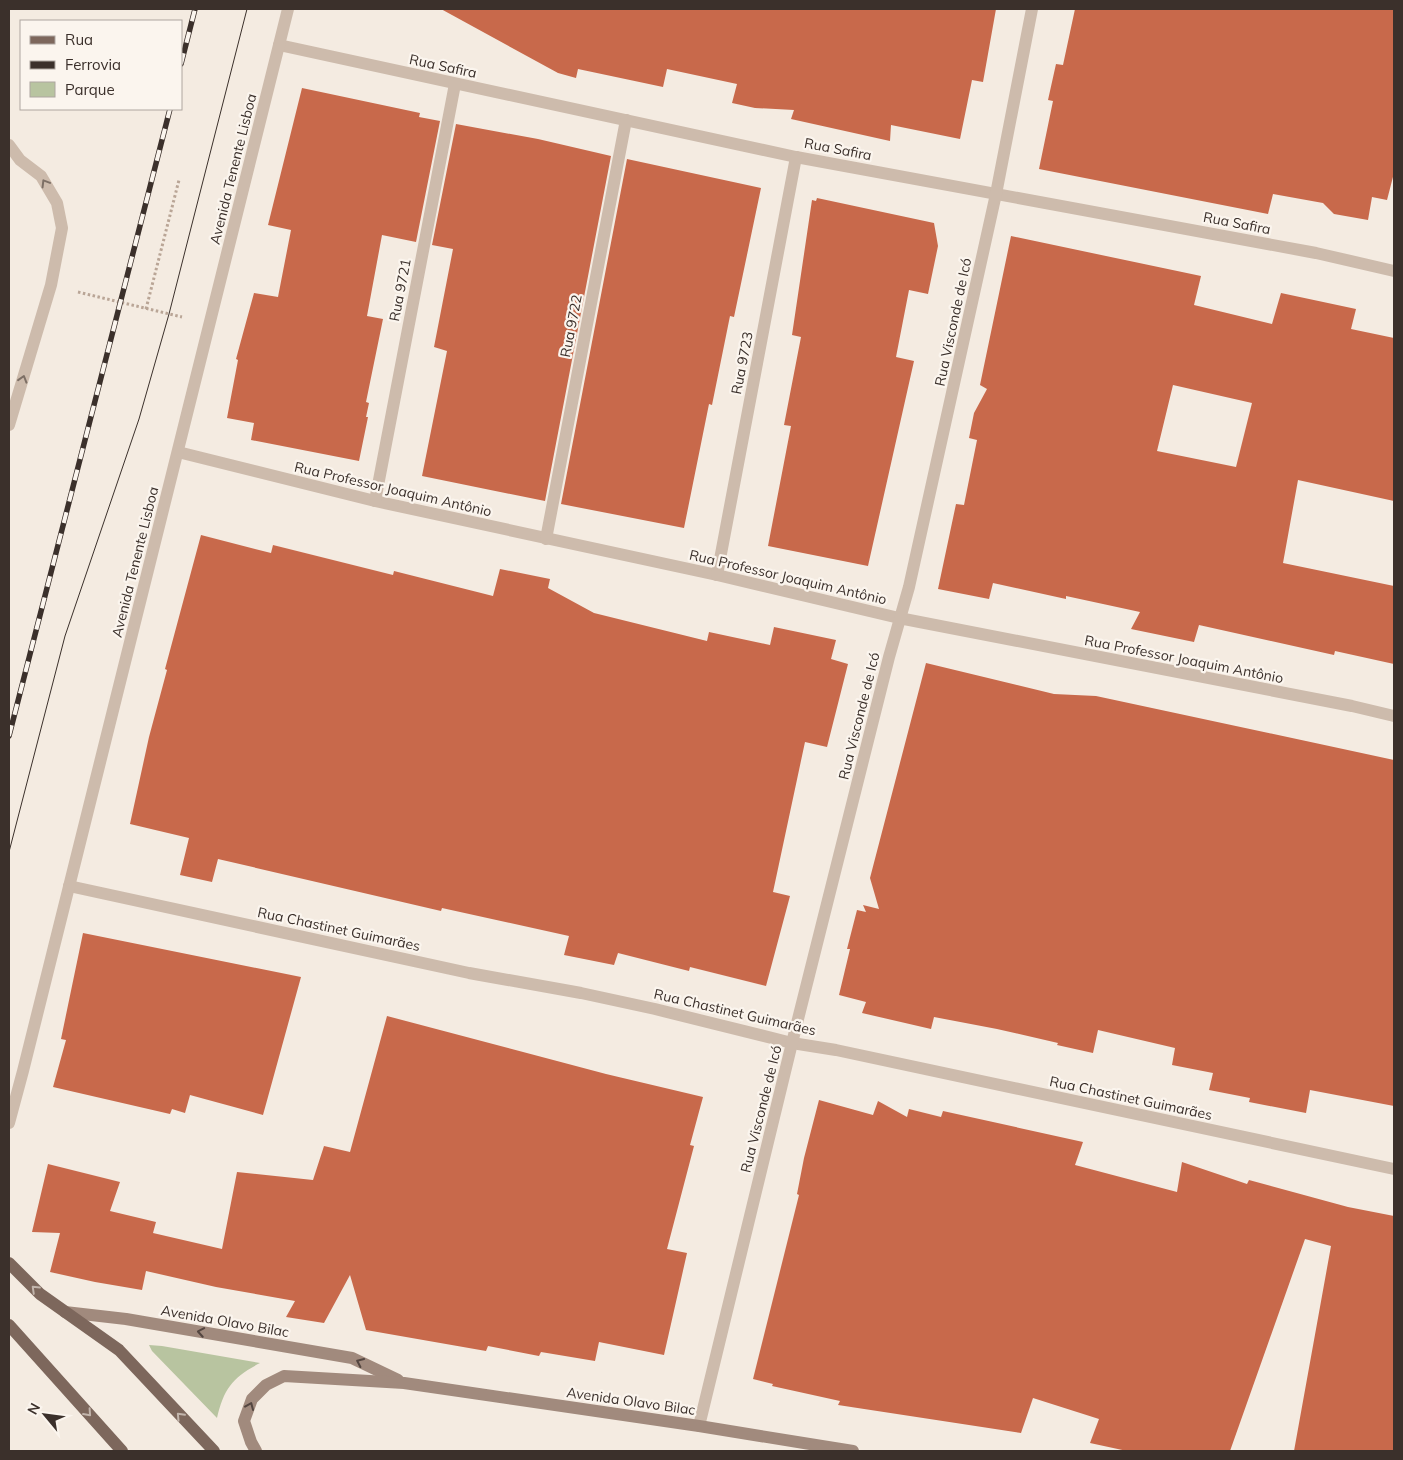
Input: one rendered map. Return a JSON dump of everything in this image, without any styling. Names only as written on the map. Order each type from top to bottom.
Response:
[{"type":"main road","points":[[9,1263],[40,1294],[119,1350],[214,1451]]},
{"type":"main road","points":[[9,1325],[122,1451]]},
{"type":"street","name":"Avenida Tenente Lisboa","points":[[9,1123],[288,9]]},
{"type":"street","name":"Rua Visconde de Icó","points":[[699,1426],[792,1043],[899,618],[909,587],[996,194],[1032,9]]},
{"type":"street","name":"Rua Safira","points":[[280,45],[796,157],[1316,254],[1394,271]]},
{"type":"street","name":"Rua 9721","points":[[375,501],[455,84]]},
{"type":"street","name":"Rua 9722","points":[[546,539],[626,120]]},
{"type":"street","points":[[9,145],[20,160],[41,176],[57,202],[62,228],[51,285],[9,425]]},
{"type":"street","name":"Rua 9723","points":[[717,575],[796,157]]},
{"type":"street","name":"Rua Professor Joaquim Antônio","points":[[178,452],[375,501],[717,575],[899,618],[1352,706],[1394,716]]},
{"type":"street","name":"Rua Chastinet Guimarães","points":[[69,886],[469,973],[599,997],[792,1043],[846,1052],[1394,1169]]},
{"type":"street","name":"Avenida Olavo Bilac","points":[[65,1312],[126,1319],[352,1358],[404,1383]]},
{"type":"street","name":"Avenida Olavo Bilac","points":[[256,1451],[244,1420],[252,1399],[266,1384],[284,1376],[404,1383],[699,1426],[853,1451]]},
{"type":"path","points":[[146,309],[179,180]]},
{"type":"path","points":[[51,285],[210,324]]},
{"type":"green space","points":[[149,1345],[260,1363],[243,1373],[231,1384],[223,1399],[217,1418],[152,1351]]},
{"type":"building","points":[[441,9],[996,9],[983,82],[972,80],[960,139],[891,125],[890,141],[791,119],[794,110],[755,108],[732,103],[737,84],[667,69],[663,87],[578,69],[576,78],[558,73]]},
{"type":"building","points":[[1075,9],[1394,9],[1394,173],[1387,200],[1372,197],[1368,220],[1334,214],[1323,203],[1273,194],[1268,214],[1039,169],[1053,101],[1048,100],[1056,64],[1063,65]]},
{"type":"building","points":[[302,88],[420,113],[419,117],[440,121],[416,242],[382,235],[367,316],[383,319],[366,402],[369,403],[366,417],[368,417],[359,461],[251,440],[254,423],[227,418],[238,360],[236,359],[254,293],[278,297],[291,230],[268,225]]},
{"type":"building","points":[[456,124],[538,139],[611,156],[545,501],[422,476],[447,351],[434,347],[453,249],[432,245]]},
{"type":"building","points":[[627,159],[761,188],[734,317],[730,316],[712,405],[709,404],[684,528],[561,504]]},
{"type":"building","points":[[817,198],[934,223],[938,246],[928,294],[909,290],[896,357],[914,361],[868,566],[768,546],[791,426],[784,425],[801,337],[792,335],[812,200],[816,201]]},
{"type":"building","points":[[1011,236],[1201,276],[1194,305],[1272,324],[1281,293],[1356,309],[1351,329],[1394,338],[1394,501],[1298,480],[1283,563],[1394,586],[1394,664],[1335,651],[1334,655],[1199,625],[1194,642],[1131,629],[1140,612],[1066,596],[1066,599],[993,583],[989,599],[938,589],[956,504],[964,505],[977,440],[969,438],[974,413],[987,389],[980,385]],"holes":[[[1173,385],[1252,403],[1236,467],[1157,451]]]},
{"type":"building","points":[[201,535],[271,553],[273,545],[393,575],[394,571],[493,596],[500,569],[550,579],[548,588],[594,613],[707,641],[709,632],[770,645],[774,627],[836,640],[831,659],[848,664],[827,747],[805,742],[773,892],[790,896],[766,986],[690,967],[689,971],[618,953],[614,965],[564,955],[569,936],[442,908],[441,911],[218,859],[212,882],[180,875],[189,838],[130,824],[149,737],[167,670],[165,669]]},
{"type":"building","points":[[926,663],[1054,694],[1096,696],[1394,760],[1394,1106],[1310,1090],[1306,1113],[1249,1102],[1250,1098],[1209,1090],[1213,1073],[1172,1065],[1175,1048],[1098,1030],[1093,1053],[997,1029],[934,1017],[931,1029],[862,1013],[866,1002],[839,995],[850,949],[847,949],[857,910],[866,912],[863,905],[879,909],[870,878]]},
{"type":"building","points":[[83,933],[301,977],[263,1115],[190,1095],[185,1113],[172,1109],[170,1114],[53,1087],[66,1040],[61,1039]]},
{"type":"building","points":[[387,1016],[606,1074],[703,1097],[690,1145],[694,1146],[667,1249],[687,1253],[664,1355],[599,1342],[595,1361],[541,1352],[539,1356],[488,1346],[486,1351],[366,1330],[350,1275],[324,1323],[286,1317],[295,1301],[216,1287],[146,1271],[142,1290],[50,1272],[60,1233],[32,1232],[48,1164],[120,1182],[110,1211],[156,1222],[153,1233],[222,1249],[237,1172],[313,1180],[324,1146],[350,1152]]},
{"type":"building","points":[[819,1100],[873,1115],[878,1101],[907,1117],[909,1109],[941,1117],[943,1111],[1083,1142],[1075,1165],[1177,1192],[1182,1162],[1247,1184],[1249,1180],[1348,1207],[1394,1216],[1394,1451],[1294,1451],[1331,1246],[1305,1239],[1230,1451],[1127,1451],[1090,1443],[1099,1419],[1033,1398],[1021,1433],[838,1405],[840,1401],[772,1386],[773,1384],[753,1379],[799,1195],[797,1194],[804,1158]]},
{"type":"tram line","points":[[9,852],[65,636],[139,419],[169,314],[247,9]]},
{"type":"railway","points":[[182,60],[195,9]]},
{"type":"railway","points":[[9,736],[170,110]]}]
